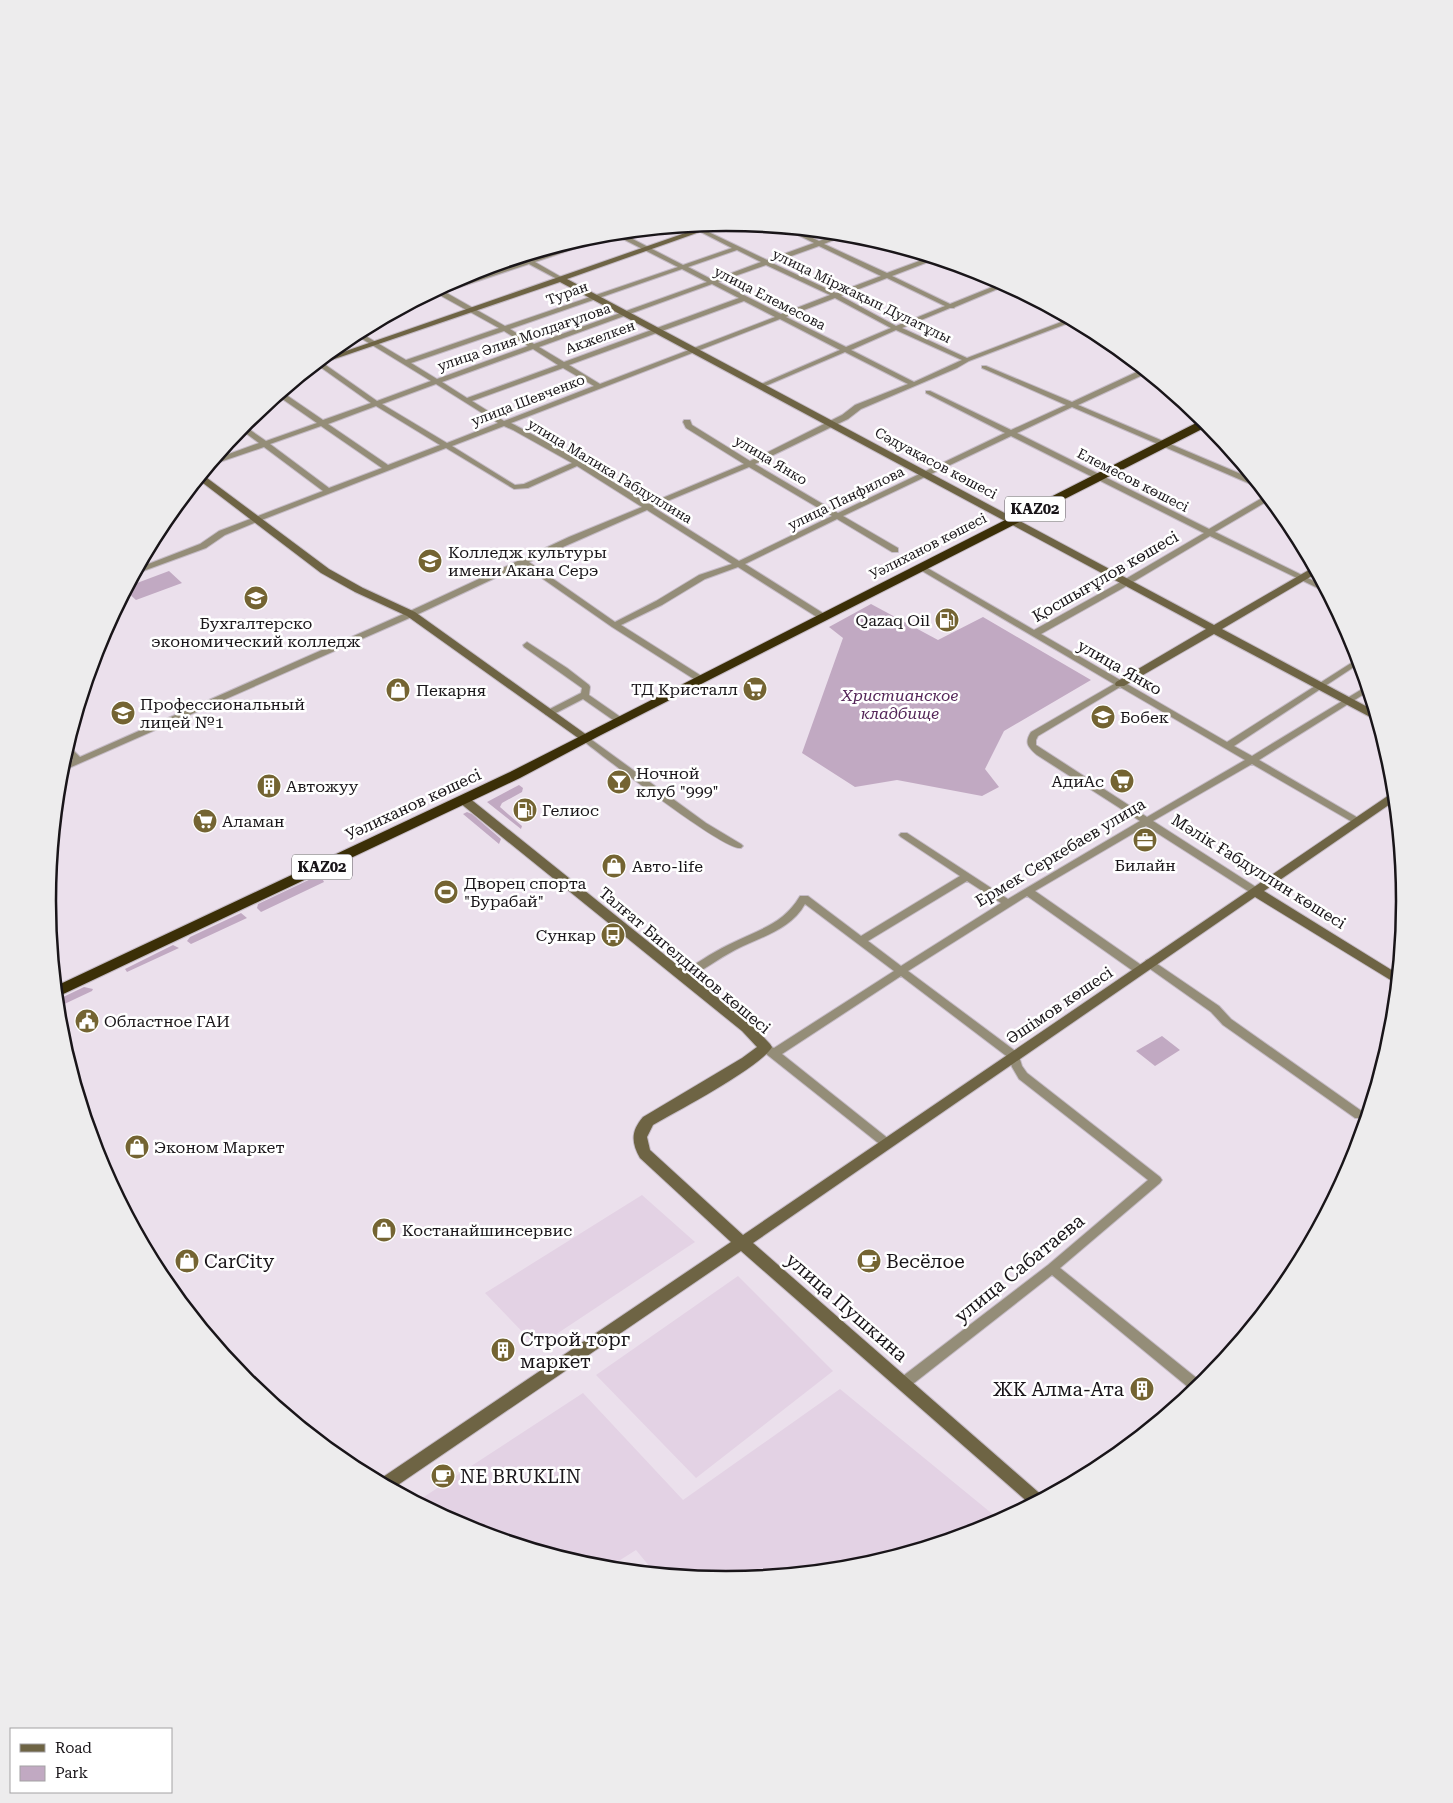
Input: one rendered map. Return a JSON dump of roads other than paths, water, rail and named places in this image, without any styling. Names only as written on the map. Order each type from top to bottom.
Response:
[{"type":"highway","name":"Уәлиханов көшесі","points":[[823,617],[1198,426]]},
{"type":"highway","name":"KАZ02","points":[[585,738],[864,597]]},
{"type":"highway","name":"KАZ02","points":[[700,679],[823,617]]},
{"type":"highway","name":"Уәлиханов көшесі","points":[[62,989],[464,800],[700,679]]},
{"type":"street","points":[[336,357],[694,232]]},
{"type":"street","name":"улица Міржақып Дулатұлы","points":[[705,232],[834,295],[896,328],[967,360]]},
{"type":"street","points":[[803,236],[952,307]]},
{"type":"street","name":"улица Елемесова","points":[[625,239],[913,384]]},
{"type":"street","name":"улица Әлия Молдағұлова","points":[[224,458],[830,240]]},
{"type":"street","name":"Туран","points":[[405,363],[594,296],[738,248]]},
{"type":"street","points":[[491,274],[556,253]]},
{"type":"street","name":"улица Шевченко","points":[[145,569],[203,546],[217,536],[256,519],[924,261]]},
{"type":"street","points":[[530,262],[561,279]]},
{"type":"street","name":"Сәдуақасов көшесі","points":[[561,279],[1014,520],[1369,712]]},
{"type":"street","points":[[761,386],[896,328],[996,288]]},
{"type":"street","points":[[443,294],[598,386]]},
{"type":"street","name":"Акжелкен","points":[[466,401],[562,364],[743,299]]},
{"type":"street","points":[[71,764],[411,614],[572,539],[750,464],[831,424],[858,407],[967,360],[1064,323]]},
{"type":"street","name":"улица Малика Габдуллина","points":[[364,338],[503,423],[516,428],[577,463],[823,617]]},
{"type":"street","points":[[323,366],[376,403],[514,487],[525,486],[577,463]]},
{"type":"street","points":[[984,367],[1246,479]]},
{"type":"street","name":"улица Панфилова","points":[[615,625],[659,603],[702,577],[739,564],[1139,374]]},
{"type":"street","name":"Елемесов көшесі","points":[[928,392],[1100,476],[1318,586]]},
{"type":"street","points":[[285,398],[387,468]]},
{"type":"street","name":"улица Янко","points":[[687,422],[689,426],[750,464],[895,550]]},
{"type":"street","points":[[249,432],[328,491]]},
{"type":"street","points":[[206,481],[325,571],[411,614],[703,825],[738,846]]},
{"type":"street","name":"Қосшығұлов көшесі","points":[[1034,634],[1126,582],[1263,500]]},
{"type":"street","points":[[524,562],[615,625],[700,679]]},
{"type":"street","name":"улица Янко","points":[[921,568],[1357,821]]},
{"type":"street","points":[[1120,684],[1311,573]]},
{"type":"street","points":[[527,645],[564,670],[586,688],[584,695],[549,713]]},
{"type":"street","points":[[1227,746],[1353,664]]},
{"type":"street","name":"Мәлік Ғабдуллин көшесі","points":[[1120,684],[1034,734],[1031,740],[1032,746],[1040,753],[1255,891],[1392,976]]},
{"type":"street","name":"Ермек Серкебаев улица","points":[[639,1136],[644,1125],[653,1117],[769,1050],[1146,820],[1252,761],[1363,691]]},
{"type":"street","points":[[584,695],[618,720]]},
{"type":"street","points":[[73,755],[79,761]]},
{"type":"street","name":"Әшімов көшесі","points":[[390,1481],[742,1243],[1389,799]]},
{"type":"street","name":"Талғат Бигелдинов көшесі","points":[[464,800],[747,1028],[769,1050],[886,1143]]},
{"type":"street","points":[[904,835],[1008,903]]},
{"type":"street","points":[[860,941],[967,876]]},
{"type":"street","points":[[1027,891],[1145,967],[1216,1009],[1227,1022],[1359,1115]]},
{"type":"street","points":[[682,977],[731,947],[786,921],[798,911],[804,898],[1014,1056]]},
{"type":"street","name":"улица Сабатаева","points":[[904,1383],[1052,1268],[1156,1180],[1022,1076],[1014,1056]]},
{"type":"street","name":"улица Пушкина","points":[[639,1136],[641,1148],[654,1162],[742,1243],[1034,1497]]},
{"type":"street","points":[[1052,1268],[1192,1382]]},
{"type":"place","name":"Колледж культуры имени Акана Серэ","points":[[430,561]]},
{"type":"place","name":"Бухгалтерско экономический колледж","points":[[256,598]]},
{"type":"place","name":"Qazaq Oil","points":[[947,620]]},
{"type":"place","name":"ТД Кристалл","points":[[755,689]]},
{"type":"place","name":"Пекарня","points":[[398,690]]},
{"type":"place","name":"Профессиональный лицей №1","points":[[123,713]]},
{"type":"place","name":"Бобек","points":[[1103,717]]},
{"type":"place","name":"АдиАс","points":[[1122,781]]},
{"type":"place","name":"Ночной клуб \"999\"","points":[[619,782]]},
{"type":"place","name":"Автожуу","points":[[269,786]]},
{"type":"place","name":"Гелиос","points":[[525,810]]},
{"type":"place","name":"Аламан","points":[[205,821]]},
{"type":"place","name":"Билайн","points":[[1145,840]]},
{"type":"place","name":"Авто-life","points":[[614,866]]},
{"type":"place","name":"Дворец спорта \"Бурабай\"","points":[[446,892]]},
{"type":"place","name":"Сункар","points":[[613,935]]},
{"type":"place","name":"Областное ГАИ","points":[[87,1021]]},
{"type":"place","name":"Эконом Маркет","points":[[137,1147]]},
{"type":"place","name":"Костанайшинсервис","points":[[384,1230]]},
{"type":"place","name":"CarCity","points":[[187,1261]]},
{"type":"place","name":"Весёлое","points":[[869,1261]]},
{"type":"place","name":"Строй торг маркет","points":[[503,1350]]},
{"type":"place","name":"ЖК Алма-Ата","points":[[1142,1389]]},
{"type":"place","name":"NE BRUKLIN","points":[[443,1476]]},
{"type":"park label","name":"Христианское кладбище","points":[[900,704]]}]
